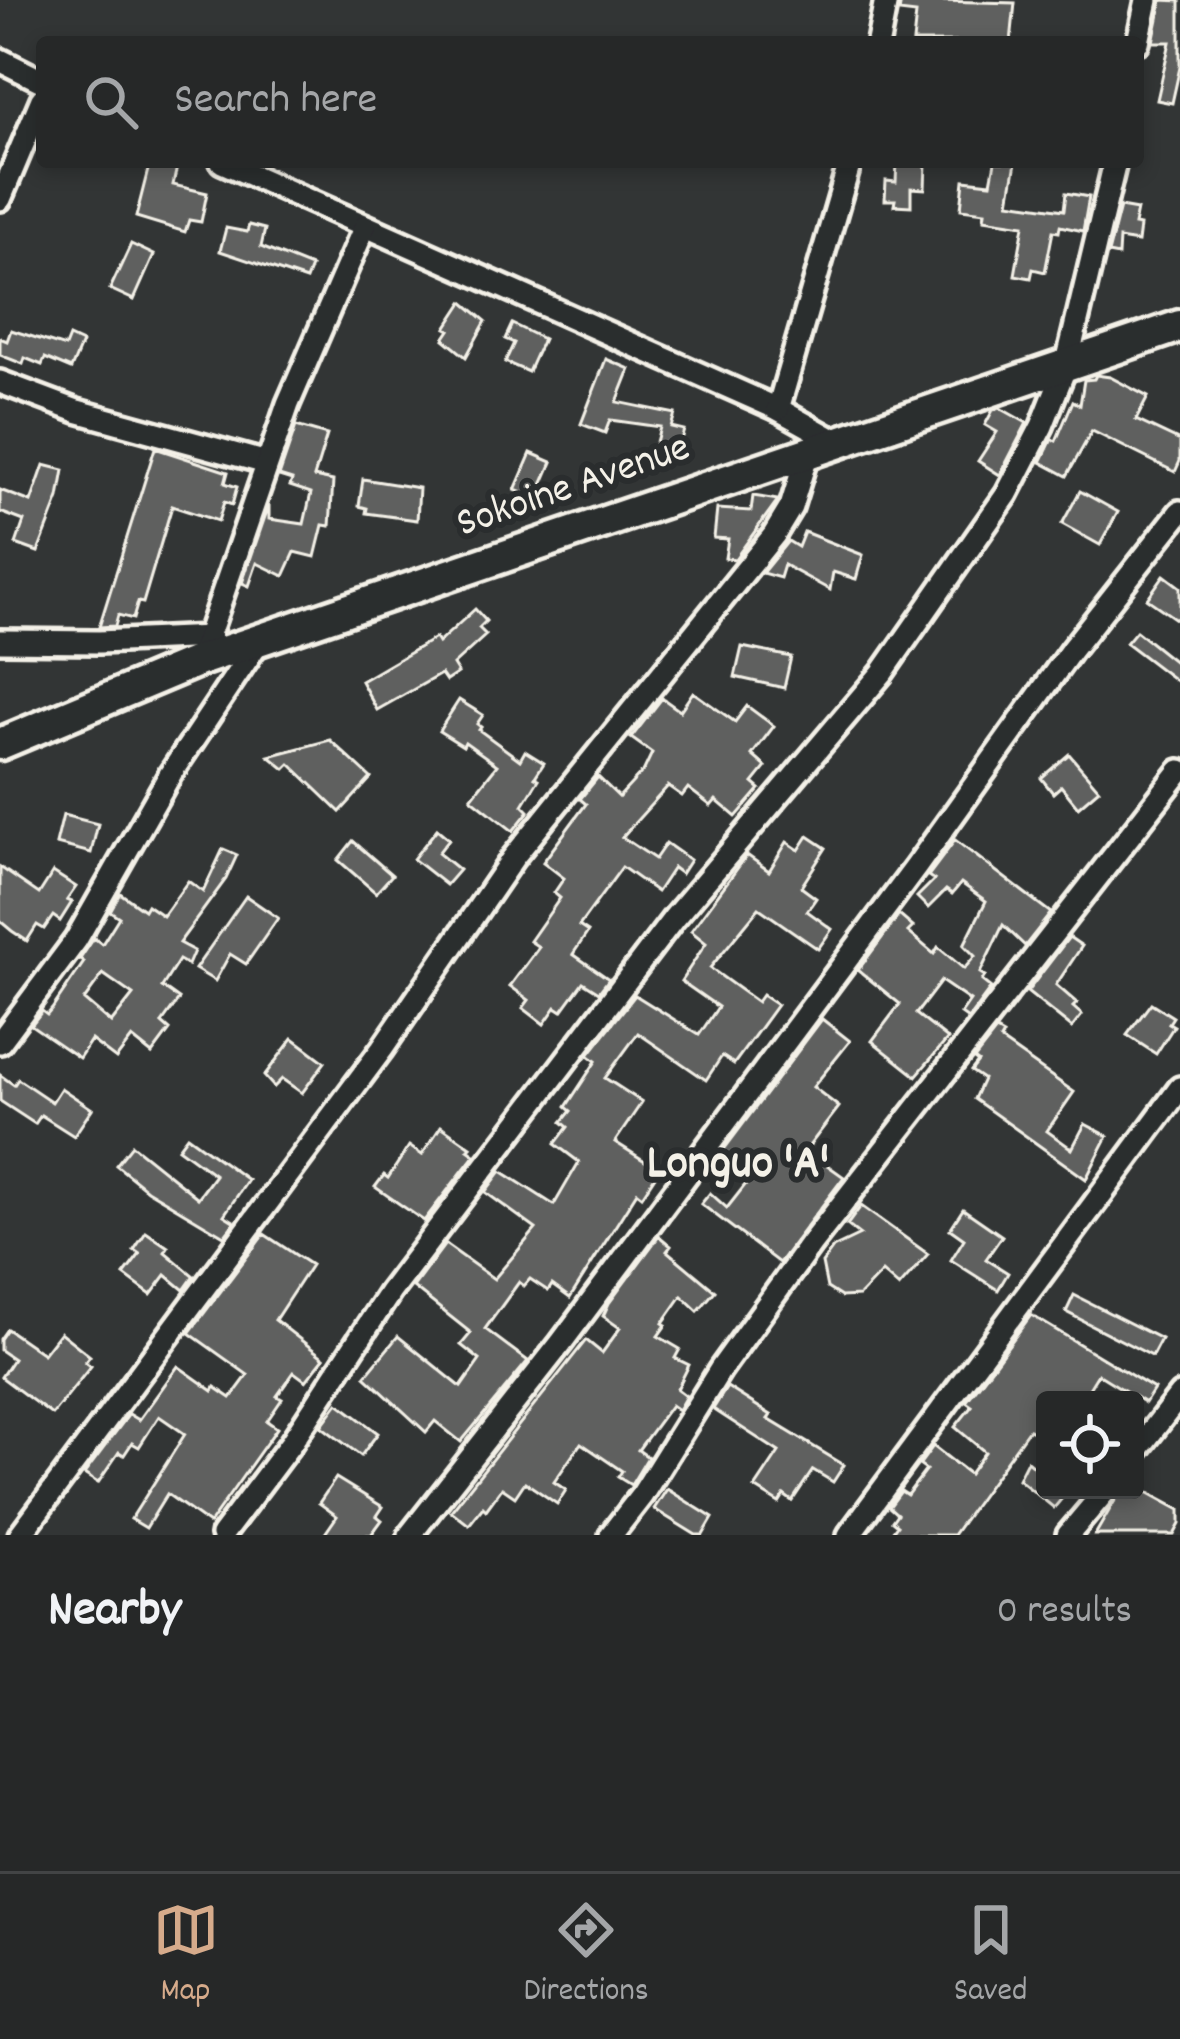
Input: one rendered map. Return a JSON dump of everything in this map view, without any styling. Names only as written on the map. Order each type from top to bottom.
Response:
[{"type":"street","points":[[879,36],[886,0]]},
{"type":"street","points":[[1139,36],[1147,0]]},
{"type":"street","points":[[0,61],[36,78]]},
{"type":"street","points":[[0,199],[36,113]]},
{"type":"street","points":[[20,1535],[382,1049],[513,857],[774,535],[822,447],[778,409],[235,168]]},
{"type":"street","points":[[778,409],[848,168]]},
{"type":"street","points":[[222,1535],[291,1443],[390,1292],[674,917],[882,673],[1007,494],[1067,363],[1114,168]]},
{"type":"street","points":[[0,641],[205,649],[313,338],[365,226]]},
{"type":"street","name":"Sokoine Avenue","points":[[0,744],[205,649],[259,641],[1180,326]]},
{"type":"street","points":[[0,382],[77,411],[267,464]]},
{"type":"street","points":[[410,1535],[575,1324],[930,849],[1072,650],[1180,512]]},
{"type":"street","points":[[0,1042],[76,940],[171,773],[259,641]]},
{"type":"street","points":[[611,1535],[720,1370],[811,1244],[1180,771]]},
{"type":"street","points":[[849,1535],[1180,1088]]},
{"type":"street","points":[[1144,1441],[1180,1395]]},
{"type":"street","points":[[1068,1535],[1098,1499]]},
{"type":"building","points":[[901,0],[1015,3],[1012,36],[914,36],[916,14],[899,12]]},
{"type":"building","points":[[1162,0],[1180,1],[1180,67],[1172,103],[1157,100],[1170,42],[1153,42]]},
{"type":"building","points":[[148,168],[177,168],[173,185],[207,193],[201,222],[189,220],[185,232],[136,217]]},
{"type":"building","points":[[897,168],[926,168],[925,189],[911,188],[911,206],[885,200],[886,181],[896,182]]},
{"type":"building","points":[[994,168],[1015,168],[1009,202],[1064,210],[1066,193],[1089,197],[1083,231],[1060,226],[1059,232],[1053,231],[1045,272],[1033,269],[1031,278],[1015,275],[1024,225],[984,219],[985,212],[961,209],[964,180],[991,183]]},
{"type":"building","points":[[1120,207],[1137,210],[1134,225],[1140,226],[1138,242],[1119,239],[1118,256],[1108,254]]},
{"type":"building","points":[[249,225],[265,229],[261,247],[311,267],[306,280],[220,251],[226,228],[247,232]]},
{"type":"building","points":[[131,244],[154,255],[134,300],[110,289]]},
{"type":"building","points":[[463,302],[486,321],[466,357],[444,339]]},
{"type":"building","points":[[512,324],[543,339],[528,372],[505,362],[514,343],[505,339]]},
{"type":"building","points":[[11,330],[65,347],[69,337],[82,343],[71,369],[45,358],[42,365],[25,358],[23,364],[0,355],[0,338],[7,341]]},
{"type":"building","points":[[606,359],[630,369],[617,402],[675,414],[671,427],[684,430],[677,452],[655,446],[660,427],[610,420],[605,433],[581,424]]},
{"type":"building","points":[[1110,377],[1148,397],[1136,420],[1180,441],[1175,472],[1092,431],[1067,476],[1041,462],[1073,401],[1080,405],[1084,380]]},
{"type":"building","points":[[1000,408],[1027,423],[1000,475],[978,461],[997,432],[985,425],[993,410]]},
{"type":"building","points":[[296,426],[327,435],[314,477],[333,481],[330,526],[323,525],[315,557],[295,552],[284,576],[257,563],[249,586],[242,583],[269,505],[269,519],[304,524],[311,493],[290,486],[292,480],[279,476]]},
{"type":"building","points":[[155,448],[228,472],[225,483],[237,487],[232,505],[224,502],[218,521],[172,506],[143,603],[138,602],[133,619],[118,615],[115,626],[99,627]]},
{"type":"building","points":[[531,453],[552,462],[536,499],[515,490]]},
{"type":"building","points":[[44,465],[64,470],[59,498],[38,552],[16,544],[24,521],[0,512],[0,490],[31,502]]},
{"type":"building","points":[[363,479],[419,488],[417,520],[366,513],[367,508],[359,506]]},
{"type":"building","points":[[1080,491],[1118,512],[1100,545],[1062,524]]},
{"type":"building","points":[[753,496],[778,500],[735,559],[725,558],[728,539],[714,538],[717,509],[751,511]]},
{"type":"building","points":[[804,532],[863,555],[856,579],[833,572],[830,590],[784,565],[780,578],[762,573],[788,541],[798,547]]},
{"type":"building","points":[[1164,575],[1180,587],[1180,622],[1147,599]]},
{"type":"building","points":[[475,609],[486,621],[479,628],[486,635],[453,665],[458,673],[446,681],[441,674],[377,710],[361,681],[435,638],[438,643]]},
{"type":"building","points":[[1136,631],[1180,666],[1180,684],[1126,643]]},
{"type":"building","points":[[742,647],[791,657],[784,688],[735,677]]},
{"type":"building","points":[[693,692],[735,722],[747,706],[774,726],[752,755],[766,767],[753,783],[760,789],[736,817],[716,800],[711,806],[688,788],[682,796],[668,786],[622,837],[655,859],[666,843],[690,860],[681,874],[673,868],[657,892],[622,867],[579,926],[588,932],[573,954],[609,979],[599,992],[583,982],[562,1011],[556,1007],[544,1024],[523,1008],[529,1000],[510,986],[539,947],[530,941],[560,898],[554,893],[564,878],[543,862],[586,804],[580,799],[598,777],[619,797],[644,770],[652,753],[631,738],[662,698],[680,711]]},
{"type":"building","points":[[459,700],[483,715],[479,730],[520,760],[525,751],[544,763],[523,805],[529,811],[513,831],[471,798],[497,765],[465,742],[463,746],[439,731]]},
{"type":"building","points":[[330,740],[371,778],[340,812],[290,764],[285,769],[269,756]]},
{"type":"building","points":[[1069,754],[1099,789],[1078,807],[1061,786],[1053,793],[1041,778]]},
{"type":"building","points":[[63,815],[98,824],[91,853],[56,844]]},
{"type":"building","points":[[437,829],[449,839],[438,853],[459,870],[446,885],[413,859]]},
{"type":"building","points":[[808,836],[826,848],[801,887],[816,898],[807,911],[832,929],[818,949],[759,908],[710,968],[757,1002],[762,995],[777,1005],[734,1064],[722,1056],[706,1080],[638,1033],[605,1078],[642,1102],[615,1142],[659,1170],[642,1196],[637,1192],[570,1298],[552,1285],[548,1291],[530,1279],[524,1286],[519,1282],[485,1329],[528,1361],[461,1442],[435,1421],[426,1432],[365,1376],[398,1336],[461,1387],[480,1360],[461,1345],[471,1333],[413,1287],[445,1244],[494,1279],[536,1229],[485,1192],[501,1171],[554,1205],[579,1162],[555,1144],[568,1127],[562,1122],[571,1111],[566,1107],[596,1061],[588,1055],[635,995],[699,1035],[718,1007],[681,981],[706,943],[691,931],[747,855],[769,871],[787,842],[799,850]]},
{"type":"building","points":[[955,840],[1051,913],[1025,946],[1003,925],[980,973],[991,988],[968,1019],[961,1014],[970,1001],[941,981],[916,1014],[948,1039],[916,1076],[872,1041],[900,1004],[858,970],[899,915],[913,927],[908,932],[934,954],[938,947],[964,969],[975,956],[964,945],[986,901],[961,883],[928,908],[917,897],[934,880],[928,876]]},
{"type":"building","points":[[353,841],[392,875],[376,893],[338,860]]},
{"type":"building","points":[[223,849],[237,855],[226,879],[179,943],[194,951],[188,965],[179,960],[162,987],[179,999],[162,1023],[170,1030],[152,1054],[132,1038],[116,1059],[91,1040],[79,1058],[31,1025],[42,1011],[47,1015],[52,1009],[84,962],[80,959],[94,938],[102,944],[119,917],[110,911],[120,893],[144,910],[147,905],[163,916],[188,881],[203,892]],"holes":[[[103,974],[133,995],[111,1023],[84,1000]]]},
{"type":"building","points":[[0,867],[39,894],[53,872],[76,887],[60,921],[53,916],[44,929],[37,925],[27,941],[0,921]]},
{"type":"building","points":[[246,896],[278,918],[246,964],[230,954],[215,981],[195,969]]},
{"type":"building","points":[[1069,937],[1082,946],[1056,985],[1077,1003],[1073,1007],[1082,1015],[1072,1028],[1027,992]]},
{"type":"building","points":[[1151,1003],[1173,1017],[1169,1023],[1174,1026],[1156,1054],[1127,1035]]},
{"type":"building","points":[[822,1019],[850,1041],[813,1087],[839,1107],[806,1150],[844,1177],[779,1263],[701,1204],[710,1193],[727,1208],[753,1175],[722,1152]]},
{"type":"building","points":[[996,1031],[1003,1035],[1000,1040],[1074,1092],[1047,1131],[1072,1149],[1085,1124],[1108,1136],[1086,1179],[974,1099],[983,1079],[971,1071],[978,1062],[974,1059]]},
{"type":"building","points":[[293,1038],[325,1062],[302,1093],[282,1079],[274,1087],[264,1076]]},
{"type":"building","points":[[0,1075],[14,1085],[18,1079],[52,1102],[61,1088],[92,1109],[74,1136],[41,1115],[35,1124],[0,1101]]},
{"type":"building","points":[[441,1126],[475,1155],[424,1221],[375,1187],[384,1175],[388,1178],[409,1146],[422,1155]]},
{"type":"building","points":[[187,1136],[248,1180],[224,1215],[235,1222],[224,1236],[147,1190],[116,1165],[132,1145],[198,1198],[215,1175],[178,1148]]},
{"type":"building","points":[[861,1206],[928,1254],[899,1287],[882,1272],[859,1296],[841,1297],[827,1288],[822,1263],[833,1248],[860,1235],[847,1225]]},
{"type":"building","points":[[963,1209],[1002,1236],[986,1259],[1008,1273],[998,1290],[951,1260],[964,1239],[950,1229]]},
{"type":"building","points":[[146,1232],[168,1247],[165,1252],[194,1276],[184,1290],[166,1275],[151,1295],[124,1275],[140,1254],[134,1250]]},
{"type":"building","points":[[264,1234],[311,1265],[275,1320],[324,1358],[306,1381],[294,1372],[277,1396],[282,1399],[267,1421],[277,1428],[209,1524],[167,1494],[146,1528],[131,1519],[185,1434],[159,1416],[139,1447],[132,1443],[124,1455],[119,1452],[98,1483],[84,1474],[129,1414],[139,1420],[178,1366],[231,1398],[248,1375],[189,1333]]},
{"type":"building","points":[[659,1236],[671,1246],[667,1251],[715,1291],[698,1311],[682,1296],[663,1323],[658,1336],[680,1349],[675,1358],[689,1365],[677,1389],[686,1396],[678,1410],[671,1405],[638,1450],[648,1457],[631,1485],[618,1477],[622,1471],[581,1443],[554,1482],[566,1490],[557,1504],[525,1482],[515,1497],[502,1488],[469,1525],[451,1511],[586,1340],[602,1353],[620,1328],[603,1316],[609,1303]]},
{"type":"building","points":[[1074,1295],[1161,1339],[1152,1356],[1066,1312]]},
{"type":"building","points":[[1031,1315],[1154,1389],[1145,1403],[1144,1391],[1126,1391],[1098,1374],[1088,1391],[1036,1391],[1036,1433],[1029,1429],[953,1535],[890,1535],[897,1514],[889,1507],[901,1491],[907,1495],[926,1470],[919,1465],[933,1446],[969,1474],[985,1452],[955,1427],[972,1406],[966,1402]]},
{"type":"building","points":[[7,1329],[43,1354],[60,1332],[90,1356],[85,1362],[91,1366],[52,1415],[1,1377],[13,1359],[0,1350]]},
{"type":"building","points":[[727,1387],[771,1415],[768,1419],[844,1465],[833,1482],[813,1470],[792,1501],[784,1495],[779,1503],[755,1488],[779,1452],[713,1409]]},
{"type":"building","points":[[338,1403],[378,1433],[361,1456],[321,1426]]},
{"type":"building","points":[[1027,1461],[1036,1468],[1036,1494],[1018,1479]]},
{"type":"building","points":[[336,1478],[383,1507],[377,1516],[382,1520],[371,1535],[324,1535],[337,1516],[319,1503]]},
{"type":"building","points":[[667,1489],[713,1518],[703,1535],[654,1509]]},
{"type":"building","points":[[1144,1490],[1180,1510],[1174,1535],[1095,1535],[1116,1499],[1144,1499]]},
{"type":"district","name":"Longuo 'A'","points":[[738,1166]]}]
